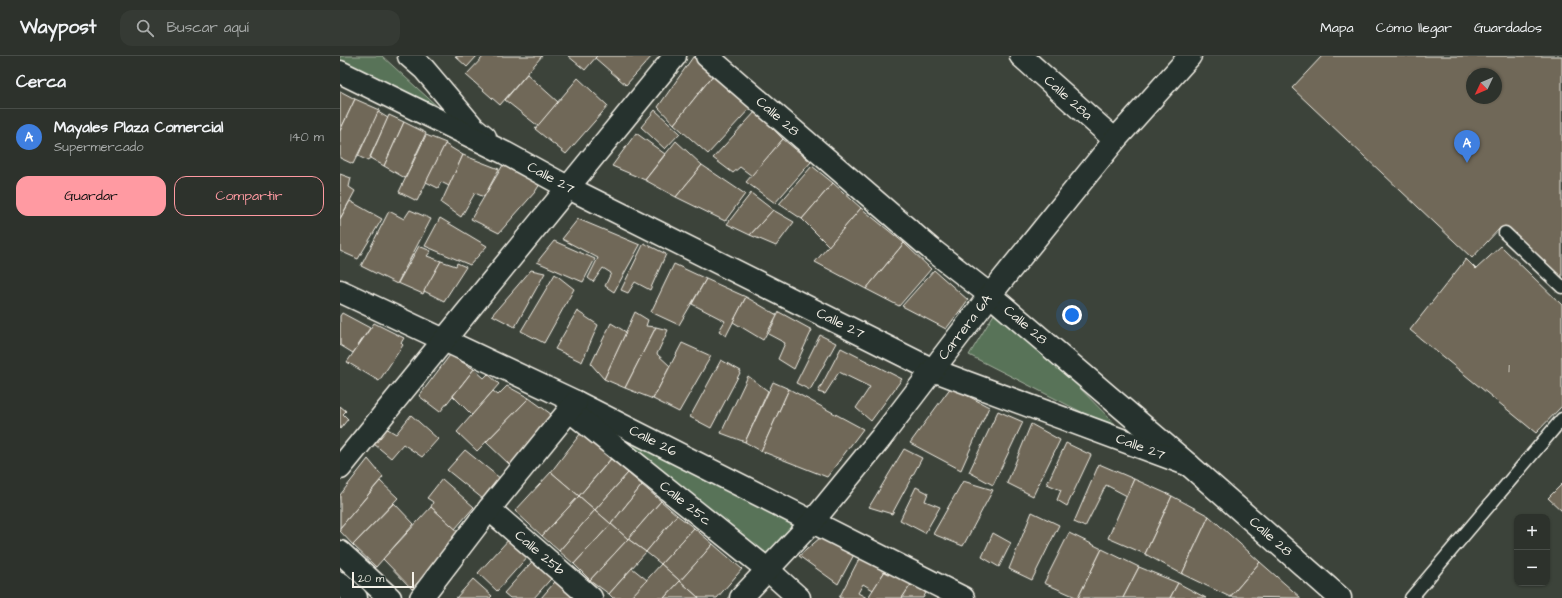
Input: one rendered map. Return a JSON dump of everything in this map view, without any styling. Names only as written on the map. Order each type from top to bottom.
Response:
[{"type":"street","name":"Calle 27","points":[[409,56],[424,69],[473,127],[505,153]]},
{"type":"street","points":[[340,468],[676,56]]},
{"type":"street","name":"Calle 28","points":[[707,56],[931,249],[990,296],[1189,465],[1340,598]]},
{"type":"street","name":"Calle 28a","points":[[1021,56],[1115,140]]},
{"type":"street","name":"Carrera 6A","points":[[741,598],[813,521],[880,439],[990,296],[1115,140],[1190,56]]},
{"type":"street","name":"Calle 27","points":[[340,72],[505,153],[569,188],[933,370],[1189,465]]},
{"type":"street","name":"Calle 26","points":[[340,290],[573,406],[813,521],[963,598]]},
{"type":"street","points":[[421,598],[489,509],[573,406]]},
{"type":"street","name":"Calle 25c","points":[[573,406],[768,570],[799,598]]},
{"type":"street","name":"Calle 25b","points":[[489,509],[591,598]]},
{"type":"street","points":[[340,552],[390,598]]},
{"type":"street","points":[[340,582],[356,598]]},
{"type":"lane","points":[[1504,233],[1562,287]]},
{"type":"lane","points":[[1412,598],[1562,419]]},
{"type":"green space","points":[[340,56],[382,56],[450,118],[340,63]]},
{"type":"green space","points":[[999,306],[1125,434],[969,355]]},
{"type":"green space","points":[[580,412],[797,523],[766,559]]},
{"type":"building","points":[[455,56],[477,56],[467,67]]},
{"type":"building","points":[[484,56],[542,56],[500,105],[466,75]]},
{"type":"building","points":[[568,56],[597,56],[585,70]]},
{"type":"building","points":[[597,56],[652,56],[626,85],[595,58]]},
{"type":"building","points":[[1322,56],[1562,56],[1562,284],[1501,227],[1472,258],[1292,88]]},
{"type":"building","points":[[693,57],[714,74],[674,124],[658,107]]},
{"type":"building","points":[[527,74],[558,102],[538,126],[505,100]]},
{"type":"building","points":[[714,74],[752,106],[708,154],[674,124]]},
{"type":"building","points":[[578,78],[608,106],[566,154],[535,129]]},
{"type":"building","points":[[340,91],[355,99],[340,131]]},
{"type":"building","points":[[355,99],[380,110],[353,164],[340,158],[340,131]]},
{"type":"building","points":[[655,110],[680,133],[665,149],[641,127]]},
{"type":"building","points":[[756,111],[783,139],[752,176],[740,167],[733,173],[713,158]]},
{"type":"building","points":[[378,112],[388,118],[368,161],[358,156]]},
{"type":"building","points":[[389,115],[404,122],[384,166],[370,158]]},
{"type":"building","points":[[404,122],[426,133],[405,178],[384,166]]},
{"type":"building","points":[[636,133],[665,154],[645,180],[612,166]]},
{"type":"building","points":[[426,135],[446,143],[417,201],[399,192]]},
{"type":"building","points":[[783,139],[811,162],[775,203],[746,182]]},
{"type":"building","points":[[676,141],[702,165],[676,197],[645,180]]},
{"type":"building","points":[[445,144],[463,155],[449,186],[441,182],[438,188],[426,182]]},
{"type":"building","points":[[463,155],[499,169],[484,197],[475,193],[461,217],[441,203]]},
{"type":"building","points":[[503,165],[540,184],[535,192],[499,233],[471,219]]},
{"type":"building","points":[[702,165],[745,194],[725,221],[676,197]]},
{"type":"building","points":[[812,166],[833,183],[802,219],[779,204]]},
{"type":"building","points":[[340,174],[351,178],[349,187],[355,191],[340,219]]},
{"type":"building","points":[[833,183],[861,208],[829,246],[802,219]]},
{"type":"building","points":[[751,193],[773,210],[750,235],[727,224]]},
{"type":"building","points":[[350,201],[382,219],[358,259],[340,251],[340,219]]},
{"type":"building","points":[[861,208],[904,243],[866,289],[815,262]]},
{"type":"building","points":[[410,210],[431,219],[397,284],[361,266],[389,211],[404,219]]},
{"type":"building","points":[[773,210],[794,222],[776,246],[750,235]]},
{"type":"building","points":[[440,218],[487,246],[470,265],[425,246]]},
{"type":"building","points":[[578,219],[640,245],[614,292],[605,286],[611,273],[603,268],[593,282],[588,278],[598,258],[562,239]]},
{"type":"building","points":[[554,241],[595,259],[583,282],[537,262]]},
{"type":"building","points":[[644,243],[666,254],[650,290],[635,282],[628,293],[621,290]]},
{"type":"building","points":[[904,243],[931,269],[899,306],[866,289]]},
{"type":"building","points":[[419,246],[431,251],[427,256],[441,261],[423,294],[398,283]]},
{"type":"building","points":[[1501,246],[1562,305],[1562,406],[1536,433],[1410,330],[1466,259],[1476,269]]},
{"type":"building","points":[[441,261],[456,266],[457,263],[466,267],[444,301],[424,291]]},
{"type":"building","points":[[674,264],[706,279],[679,325],[651,312]]},
{"type":"building","points":[[531,270],[545,273],[515,327],[492,315]]},
{"type":"building","points":[[934,270],[968,300],[946,329],[902,306]]},
{"type":"building","points":[[555,274],[574,289],[544,343],[521,331]]},
{"type":"building","points":[[706,279],[746,297],[726,336],[719,331],[725,321],[692,304]]},
{"type":"building","points":[[746,297],[777,315],[763,340],[733,322]]},
{"type":"building","points":[[577,311],[598,325],[582,362],[555,349]]},
{"type":"building","points":[[635,312],[648,320],[646,326],[656,327],[625,388],[604,379]]},
{"type":"building","points":[[779,312],[812,330],[794,369],[778,359],[785,343],[768,334]]},
{"type":"building","points":[[342,313],[370,328],[353,353],[340,345],[340,316]]},
{"type":"building","points":[[374,323],[404,338],[401,343],[403,345],[379,381],[347,362]]},
{"type":"building","points":[[611,323],[626,332],[604,379],[591,364]]},
{"type":"building","points":[[656,327],[668,330],[657,354],[670,366],[653,399],[625,388]]},
{"type":"building","points":[[820,335],[836,343],[810,390],[796,383]]},
{"type":"building","points":[[682,343],[711,356],[679,412],[653,399]]},
{"type":"building","points":[[841,348],[902,379],[871,421],[856,408],[870,387],[839,372],[825,394],[818,392]]},
{"type":"building","points":[[450,355],[474,369],[440,412],[419,396]]},
{"type":"building","points":[[721,360],[741,371],[711,428],[690,417]]},
{"type":"building","points":[[474,369],[484,378],[488,374],[499,384],[472,415],[453,396]]},
{"type":"building","points":[[748,376],[768,391],[745,442],[721,433]]},
{"type":"building","points":[[773,382],[789,389],[761,451],[745,442]]},
{"type":"building","points":[[507,386],[529,398],[477,451],[457,432],[493,391],[498,395]]},
{"type":"building","points":[[951,387],[989,407],[961,470],[910,443]]},
{"type":"building","points":[[789,389],[863,429],[827,477],[761,451]]},
{"type":"building","points":[[529,398],[555,417],[510,465],[486,442]]},
{"type":"building","points":[[340,406],[346,411],[343,414],[348,419],[340,429]]},
{"type":"building","points":[[998,411],[1023,422],[993,485],[969,472]]},
{"type":"building","points":[[411,415],[438,439],[422,457],[403,444],[391,458],[374,444],[386,428],[396,434]]},
{"type":"building","points":[[1031,424],[1060,440],[1033,496],[1007,483]]},
{"type":"building","points":[[584,429],[613,456],[579,496],[551,472]]},
{"type":"building","points":[[1066,443],[1091,455],[1067,506],[1057,500],[1061,490],[1047,484]]},
{"type":"building","points":[[904,449],[922,458],[892,514],[869,507]]},
{"type":"building","points":[[465,450],[501,479],[483,499],[447,470]]},
{"type":"building","points":[[368,459],[383,477],[340,528],[340,495]]},
{"type":"building","points":[[611,459],[628,473],[595,510],[579,496]]},
{"type":"building","points":[[1099,464],[1134,479],[1127,496],[1106,485],[1085,527],[1074,522]]},
{"type":"building","points":[[551,472],[579,496],[542,536],[515,511]]},
{"type":"building","points":[[628,473],[642,485],[611,524],[595,510]]},
{"type":"building","points":[[442,479],[474,507],[455,529],[431,507],[433,502],[427,498]]},
{"type":"building","points":[[1134,479],[1172,496],[1145,554],[1108,538]]},
{"type":"building","points":[[380,481],[398,498],[353,545],[340,531],[340,528]]},
{"type":"building","points":[[963,481],[993,490],[963,546],[933,534]]},
{"type":"building","points":[[1562,484],[1562,511],[1548,498]]},
{"type":"building","points":[[642,485],[661,501],[628,539],[611,524]]},
{"type":"building","points":[[916,487],[928,493],[925,501],[940,507],[925,533],[900,520]]},
{"type":"building","points":[[579,496],[595,510],[559,551],[542,536]]},
{"type":"building","points":[[1172,496],[1209,516],[1182,574],[1145,554]]},
{"type":"building","points":[[661,501],[677,515],[646,552],[628,539]]},
{"type":"building","points":[[394,503],[414,524],[376,567],[353,545]]},
{"type":"building","points":[[431,507],[461,534],[412,589],[383,559]]},
{"type":"building","points":[[595,510],[611,524],[574,564],[559,551]]},
{"type":"building","points":[[1032,512],[1059,525],[1032,580],[1009,569]]},
{"type":"building","points":[[677,515],[694,528],[661,564],[646,552]]},
{"type":"building","points":[[1209,516],[1260,562],[1230,597],[1182,574]]},
{"type":"building","points":[[611,524],[628,539],[590,580],[574,564]]},
{"type":"building","points":[[694,528],[713,544],[680,581],[661,564]]},
{"type":"building","points":[[828,531],[857,549],[838,584],[799,556]]},
{"type":"building","points":[[993,533],[1011,543],[999,567],[982,557]]},
{"type":"building","points":[[1069,533],[1102,549],[1078,598],[1044,583]]},
{"type":"building","points":[[511,537],[530,554],[497,591],[478,573]]},
{"type":"building","points":[[628,539],[646,552],[609,594],[590,580]]},
{"type":"building","points":[[713,544],[742,569],[717,598],[699,598],[680,581]]},
{"type":"building","points":[[1102,549],[1139,567],[1123,598],[1078,598]]},
{"type":"building","points":[[862,553],[887,568],[873,590],[863,584],[858,593],[867,598],[839,598]]},
{"type":"building","points":[[537,556],[556,573],[534,598],[510,598],[504,593]]},
{"type":"building","points":[[1260,562],[1301,598],[1230,597]]},
{"type":"building","points":[[661,564],[680,581],[664,598],[630,598]]},
{"type":"building","points":[[1139,567],[1178,583],[1170,598],[1123,598]]},
{"type":"building","points":[[632,568],[647,580],[630,598],[613,598],[609,594]]},
{"type":"building","points":[[887,568],[912,583],[902,598],[871,598],[869,596]]},
{"type":"building","points":[[560,576],[575,598],[541,598]]},
{"type":"building","points":[[473,579],[492,596],[490,598],[456,598]]},
{"type":"building","points":[[680,581],[699,598],[664,598]]},
{"type":"building","points":[[912,583],[926,593],[923,598],[902,598]]},
{"type":"building","points":[[1178,583],[1206,598],[1170,598]]},
{"type":"place","name":"Mayales Plaza Comercial","points":[[1467,163]]}]
